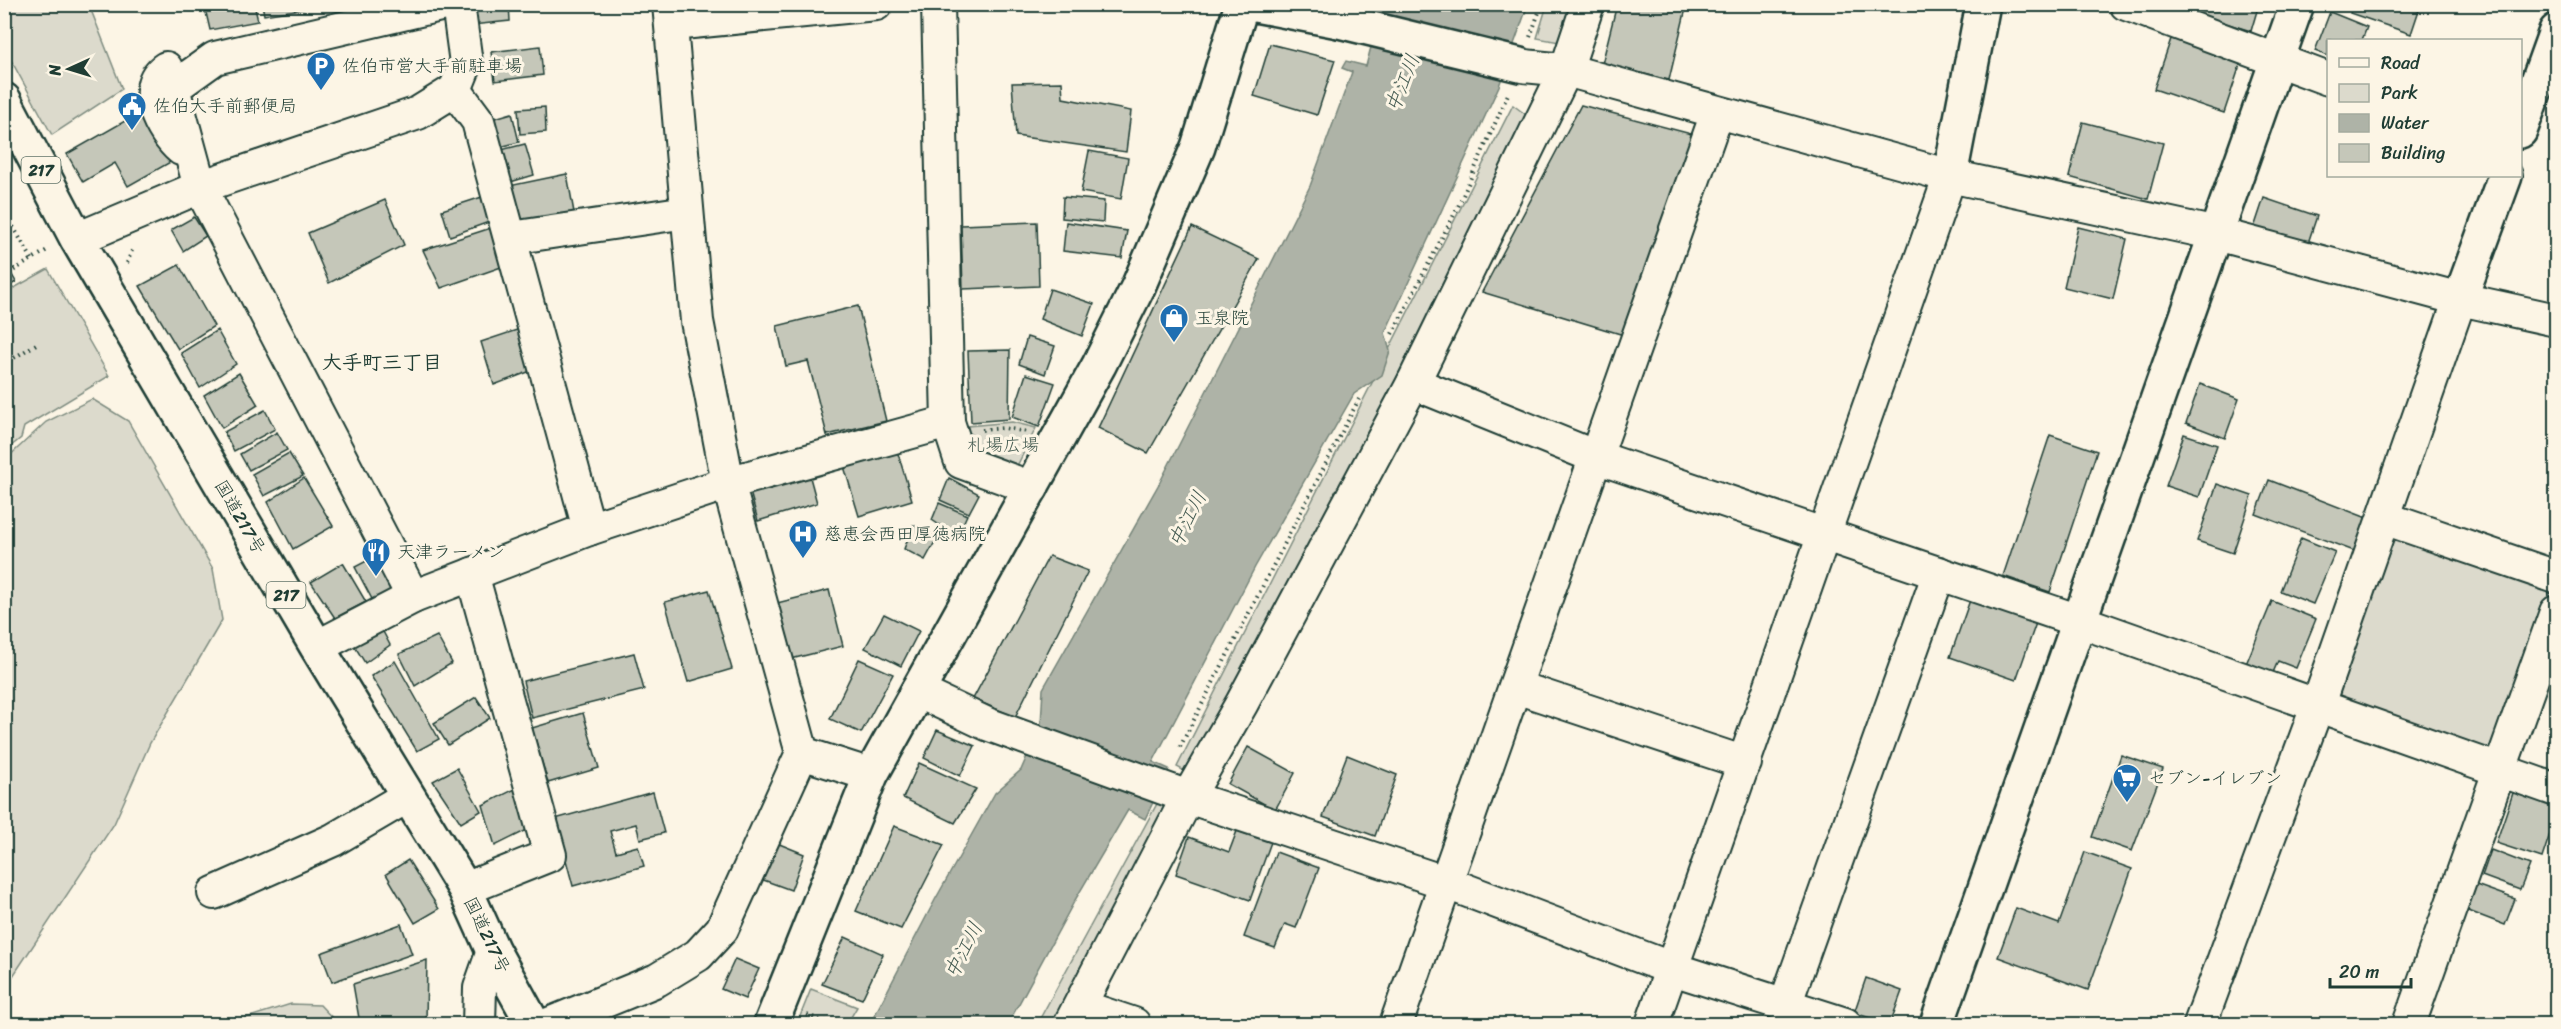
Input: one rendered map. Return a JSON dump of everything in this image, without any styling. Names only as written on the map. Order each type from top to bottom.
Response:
[{"type":"main road","points":[[771,1024],[871,775],[1099,365],[1142,276],[1198,147],[1242,4]]},
{"type":"main road","points":[[1250,4],[1339,21],[1520,67]]},
{"type":"main road","points":[[1950,176],[1983,4]]},
{"type":"main road","points":[[1937,1024],[2297,4]]},
{"type":"main road","points":[[2522,125],[2556,31]]},
{"type":"main road","name":"国道217号","points":[[4,100],[65,243],[465,889],[493,951],[533,1024]]},
{"type":"main road","points":[[2460,299],[2505,177]]},
{"type":"street","points":[[413,597],[196,173],[173,88],[215,58],[445,4]]},
{"type":"street","points":[[65,243],[196,173],[418,113],[455,90],[466,63],[458,4]]},
{"type":"street","points":[[549,1024],[657,980],[699,955],[722,929],[802,753],[728,483],[697,321],[670,14],[876,4]]},
{"type":"street","points":[[938,4],[948,422],[961,462],[1032,488]]},
{"type":"street","points":[[1134,1024],[1075,1015],[1179,794],[1242,703],[1413,383],[1566,70],[1588,4]]},
{"type":"street","points":[[2126,4],[2327,79]]},
{"type":"street","points":[[1520,67],[1566,70],[1950,176],[2217,234],[2460,299],[2556,320]]},
{"type":"street","points":[[455,90],[478,121],[589,529]]},
{"type":"street","points":[[1396,1024],[1717,113]]},
{"type":"street","points":[[1652,1024],[1950,176]]},
{"type":"street","points":[[511,238],[687,212]]},
{"type":"street","points":[[2200,1024],[2317,707],[2460,299]]},
{"type":"street","points":[[1413,383],[1596,457],[2079,621],[2556,790]]},
{"type":"street","points":[[317,648],[413,597],[589,529],[728,483],[948,422]]},
{"type":"street","points":[[2384,518],[2556,577]]},
{"type":"street","points":[[1785,1005],[1939,573]]},
{"type":"street","points":[[465,889],[550,855],[472,574]]},
{"type":"street","points":[[2409,1024],[2556,612]]},
{"type":"street","points":[[1516,687],[1745,763]]},
{"type":"street","points":[[917,691],[987,724],[1179,794],[1447,883],[1673,969],[1845,1024]]},
{"type":"street","points":[[802,753],[871,775]]},
{"type":"street","points":[[214,893],[333,840],[408,796]]},
{"type":"street","points":[[479,1024],[480,988],[493,951]]},
{"type":"path","points":[[1392,334],[1457,209],[1520,67],[1542,4]]},
{"type":"path","points":[[4,211],[32,259]]},
{"type":"path","points":[[4,285],[10,282],[6,275],[65,243]]},
{"type":"path","points":[[4,252],[14,270]]},
{"type":"path","points":[[4,364],[38,343]]},
{"type":"path","points":[[1179,749],[1359,399]]},
{"type":"path","points":[[981,430],[1005,428],[1023,432]]},
{"type":"path","points":[[804,1014],[831,1024]]},
{"type":"green space","points":[[4,5],[89,5],[122,89],[52,135],[5,49]]},
{"type":"green space","points":[[1547,5],[1576,5],[1565,43],[1537,38]]},
{"type":"green space","points":[[1513,105],[1529,117],[1520,149],[1194,776],[1177,767]]},
{"type":"green space","points":[[48,269],[109,376],[24,427],[21,438],[5,451],[5,293]]},
{"type":"green space","points":[[92,399],[128,421],[213,569],[222,620],[150,743],[114,824],[5,988],[5,460],[46,422]]},
{"type":"green space","name":"札場広場","points":[[1012,422],[1036,428],[1012,476],[968,448],[967,426]]},
{"type":"green space","points":[[2388,528],[2556,590],[2494,760],[2327,701]]},
{"type":"green space","points":[[1158,802],[1178,811],[1064,1024],[1037,1024]]},
{"type":"green space","points":[[811,989],[857,1007],[847,1024],[797,1024]]},
{"type":"green space","points":[[291,1004],[320,1005],[338,1024],[227,1024]]},
{"type":"water","name":"中江川","points":[[1382,5],[1528,5],[1499,86],[1385,333],[1390,351],[1382,375],[1354,394],[1255,567],[1153,762],[1169,769],[1145,819],[1128,810],[1075,900],[1008,1024],[870,1024],[935,900],[995,793],[1021,770],[1041,724],[1043,689],[1160,482],[1310,186],[1352,72],[1342,68],[1346,61],[1366,66]]},
{"type":"building","points":[[204,4],[254,4],[258,21],[210,30]]},
{"type":"building","points":[[262,4],[302,4],[303,9],[264,15]]},
{"type":"building","points":[[470,4],[509,4],[510,21],[472,25]]},
{"type":"building","points":[[1617,4],[1687,4],[1669,80],[1602,64]]},
{"type":"building","points":[[2191,4],[2259,4],[2251,31],[2189,12]]},
{"type":"building","points":[[2353,4],[2421,4],[2411,34],[2350,13]]},
{"type":"building","points":[[2330,12],[2367,27],[2362,39],[2327,39],[2327,56],[2315,51]]},
{"type":"building","points":[[2172,36],[2242,59],[2224,113],[2154,89]]},
{"type":"building","points":[[1270,44],[1335,60],[1317,115],[1254,96]]},
{"type":"building","points":[[540,46],[543,75],[495,81],[491,52]]},
{"type":"building","points":[[1062,82],[1063,98],[1131,111],[1126,152],[1016,136],[1012,83]]},
{"type":"building","points":[[1581,105],[1695,135],[1627,336],[1482,292]]},
{"type":"building","points":[[545,107],[546,132],[520,134],[518,109]]},
{"type":"building","name":"佐伯大手前郵便局","points":[[146,109],[174,160],[128,186],[115,163],[83,182],[67,154]]},
{"type":"building","points":[[512,113],[519,142],[496,148],[488,120]]},
{"type":"building","points":[[2083,122],[2163,143],[2148,199],[2069,177]]},
{"type":"building","points":[[525,144],[534,175],[507,183],[497,151]]},
{"type":"building","points":[[1089,151],[1128,158],[1121,199],[1081,192]]},
{"type":"building","points":[[567,174],[575,218],[518,227],[509,186]]},
{"type":"building","points":[[482,197],[489,222],[450,236],[442,210]]},
{"type":"building","points":[[1063,197],[1104,201],[1103,222],[1062,218]]},
{"type":"building","points":[[2264,198],[2317,216],[2307,246],[2254,228]]},
{"type":"building","points":[[385,200],[404,245],[329,283],[308,233]]},
{"type":"building","points":[[194,217],[206,236],[183,251],[171,230]]},
{"type":"building","points":[[1037,222],[1039,286],[963,289],[961,225]]},
{"type":"building","points":[[1066,222],[1127,231],[1122,258],[1063,251]]},
{"type":"building","name":"玉泉院","points":[[1192,227],[1259,259],[1148,453],[1098,428]]},
{"type":"building","points":[[2078,227],[2127,239],[2113,299],[2064,287]]},
{"type":"building","points":[[491,228],[504,266],[441,288],[423,250]]},
{"type":"building","points":[[4,261],[16,282],[4,289]]},
{"type":"building","points":[[179,265],[214,326],[178,349],[140,286]]},
{"type":"building","points":[[1050,289],[1094,304],[1082,336],[1040,319]]},
{"type":"building","points":[[858,306],[886,421],[827,435],[808,361],[786,366],[777,326]]},
{"type":"building","points":[[523,328],[536,369],[494,385],[481,342]]},
{"type":"building","points":[[217,330],[236,364],[200,388],[181,353]]},
{"type":"building","points":[[1027,337],[1055,346],[1045,374],[1019,364]]},
{"type":"building","points":[[1010,350],[1009,419],[971,422],[968,351]]},
{"type":"building","points":[[239,373],[258,405],[222,428],[204,395]]},
{"type":"building","points":[[1026,374],[1055,383],[1039,427],[1012,417]]},
{"type":"building","points":[[2200,384],[2239,399],[2225,438],[2186,423]]},
{"type":"building","points":[[265,410],[275,429],[234,451],[224,432]]},
{"type":"building","points":[[277,432],[287,450],[249,470],[240,454]]},
{"type":"building","points":[[2184,434],[2217,445],[2199,497],[2166,486]]},
{"type":"building","points":[[2050,435],[2097,451],[2050,592],[2003,576]]},
{"type":"building","points":[[896,447],[912,500],[859,516],[843,463]]},
{"type":"building","points":[[289,453],[303,476],[264,496],[252,474]]},
{"type":"building","points":[[808,470],[817,503],[758,521],[749,488]]},
{"type":"building","points":[[304,478],[333,526],[293,549],[268,502]]},
{"type":"building","points":[[949,478],[979,494],[969,513],[940,500]]},
{"type":"building","points":[[2269,480],[2367,518],[2354,551],[2256,514]]},
{"type":"building","points":[[2217,484],[2252,496],[2233,553],[2197,541]]},
{"type":"building","points":[[939,503],[967,515],[957,537],[932,520]]},
{"type":"building","points":[[913,525],[938,536],[925,560],[904,549]]},
{"type":"building","points":[[2301,538],[2335,552],[2313,604],[2280,591]]},
{"type":"building","name":"天津ラーメン","points":[[380,554],[398,588],[373,601],[355,567]]},
{"type":"building","points":[[1049,556],[1088,571],[1015,717],[973,699]]},
{"type":"building","points":[[343,563],[366,602],[335,618],[311,582]]},
{"type":"building","points":[[709,590],[732,669],[688,682],[665,602]]},
{"type":"building","points":[[829,590],[843,646],[791,659],[777,603]]},
{"type":"building","points":[[1970,600],[2036,623],[2016,680],[1950,657]]},
{"type":"building","points":[[2272,601],[2316,619],[2296,668],[2278,661],[2272,675],[2246,664]]},
{"type":"building","points":[[884,614],[919,631],[901,666],[865,648]]},
{"type":"building","points":[[378,622],[390,645],[365,663],[349,637]]},
{"type":"building","points":[[437,636],[452,663],[415,686],[399,654]]},
{"type":"building","points":[[634,653],[644,690],[532,718],[523,681]]},
{"type":"building","points":[[859,659],[893,674],[861,733],[830,719]]},
{"type":"building","points":[[395,661],[439,739],[417,751],[371,676]]},
{"type":"building","points":[[476,697],[490,718],[448,745],[434,723]]},
{"type":"building","points":[[583,713],[599,768],[548,783],[532,728]]},
{"type":"building","points":[[937,730],[975,746],[960,776],[924,758]]},
{"type":"building","points":[[1248,747],[1295,773],[1275,810],[1228,784]]},
{"type":"building","points":[[1347,755],[1397,775],[1375,836],[1323,817]]},
{"type":"building","name":"セブン-イレブン","points":[[2121,755],[2163,769],[2132,851],[2092,837]]},
{"type":"building","points":[[919,763],[976,789],[955,823],[903,798]]},
{"type":"building","points":[[457,768],[481,811],[461,823],[433,781]]},
{"type":"building","points":[[519,787],[533,827],[495,846],[483,805]]},
{"type":"building","points":[[2514,790],[2556,804],[2556,816],[2542,858],[2496,843]]},
{"type":"building","points":[[653,792],[664,833],[640,839],[636,824],[610,831],[616,852],[638,846],[644,866],[573,886],[555,819]]},
{"type":"building","points":[[894,826],[944,845],[901,929],[856,911]]},
{"type":"building","points":[[1237,831],[1271,842],[1250,900],[1176,874],[1189,837],[1229,852]]},
{"type":"building","points":[[772,841],[804,854],[791,890],[758,878]]},
{"type":"building","points":[[2491,850],[2530,865],[2520,890],[2482,876]]},
{"type":"building","points":[[1276,852],[1319,868],[1296,928],[1285,924],[1275,948],[1244,937]]},
{"type":"building","points":[[2085,852],[2132,869],[2088,990],[1998,957],[2016,908],[2059,924]]},
{"type":"building","points":[[408,860],[439,909],[415,923],[386,874]]},
{"type":"building","points":[[2476,885],[2515,899],[2505,925],[2466,910]]},
{"type":"building","points":[[401,924],[412,954],[332,982],[321,953]]},
{"type":"building","points":[[845,937],[883,954],[862,999],[822,984]]},
{"type":"building","points":[[735,959],[759,969],[745,999],[721,989]]},
{"type":"building","points":[[427,960],[426,1024],[360,1024],[353,984]]},
{"type":"building","points":[[1866,978],[1902,991],[1890,1024],[1854,1013]]},
{"type":"place","name":"佐伯市営大手前駐車場","points":[[321,92]]},
{"type":"place","name":"佐伯大手前郵便局","points":[[132,132]]},
{"type":"place","name":"玉泉院","points":[[1174,344]]},
{"type":"place","name":"慈恵会西田厚徳病院","points":[[803,560]]},
{"type":"place","name":"天津ラーメン","points":[[376,578]]},
{"type":"place","name":"セブン-イレブン","points":[[2127,804]]},
{"type":"district","name":"大手町三丁目","points":[[382,362]]}]
